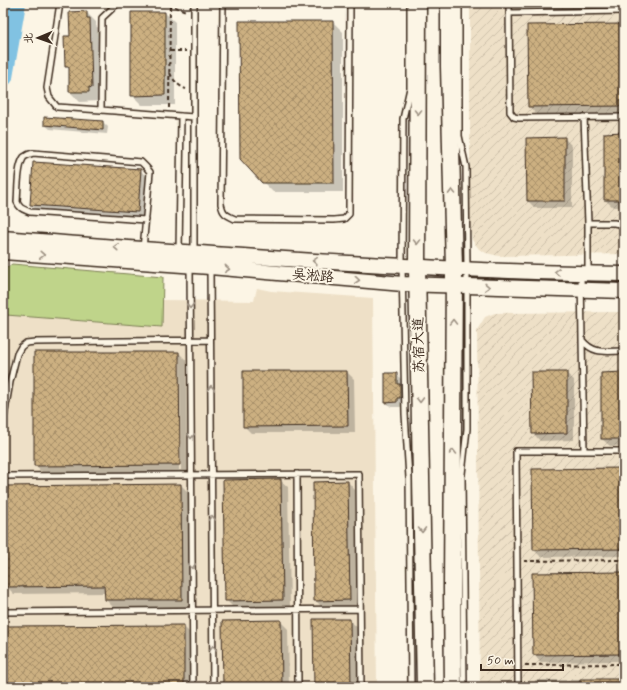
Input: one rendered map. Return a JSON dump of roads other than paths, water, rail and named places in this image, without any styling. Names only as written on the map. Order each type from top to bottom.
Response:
[{"type":"main road","name":"苏宿大道","points":[[418,3],[410,284],[425,687]]},
{"type":"main road","points":[[450,3],[449,66],[461,269],[452,581],[453,687]]},
{"type":"main road","name":"吴淞路","points":[[3,238],[143,250],[188,259]]},
{"type":"main road","name":"吴淞路","points":[[3,252],[624,274]]},
{"type":"main road","name":"吴淞路","points":[[210,260],[410,284],[624,291]]},
{"type":"lane","points":[[60,3],[47,88],[49,97],[57,107],[194,117]]},
{"type":"lane","points":[[101,110],[102,18],[118,3]]},
{"type":"lane","points":[[188,259],[194,117],[194,3]]},
{"type":"lane","points":[[222,3],[222,210],[227,216],[235,219],[334,220],[344,219],[350,214],[350,3]]},
{"type":"lane","points":[[410,3],[410,88],[403,119],[410,267]]},
{"type":"lane","points":[[459,3],[460,136],[466,167],[461,269]]},
{"type":"lane","points":[[509,3],[510,112],[514,117],[624,117]]},
{"type":"lane","points":[[509,13],[624,11]]},
{"type":"lane","points":[[181,116],[188,259],[190,340],[193,687]]},
{"type":"lane","points":[[584,118],[588,223],[585,273],[582,290],[584,451]]},
{"type":"lane","points":[[143,250],[146,220],[150,172],[141,162],[33,153],[27,154],[23,158],[20,166],[17,202],[19,207],[23,210],[30,212],[146,220]]},
{"type":"lane","points":[[588,223],[614,223],[624,225]]},
{"type":"lane","points":[[210,260],[213,687]]},
{"type":"lane","points":[[410,284],[405,414],[409,478],[411,687]]},
{"type":"lane","points":[[461,286],[467,429],[462,474],[464,687]]},
{"type":"lane","points":[[3,423],[10,382],[17,354],[21,347],[26,343],[210,340]]},
{"type":"lane","points":[[582,340],[587,346],[597,351],[624,351]]},
{"type":"lane","points":[[518,687],[516,451],[624,451]]},
{"type":"lane","points":[[297,474],[298,687]]},
{"type":"lane","points":[[3,476],[359,474],[361,687]]},
{"type":"lane","points":[[3,612],[360,609]]},
{"type":"waterway","points":[[3,77],[16,3]]}]
